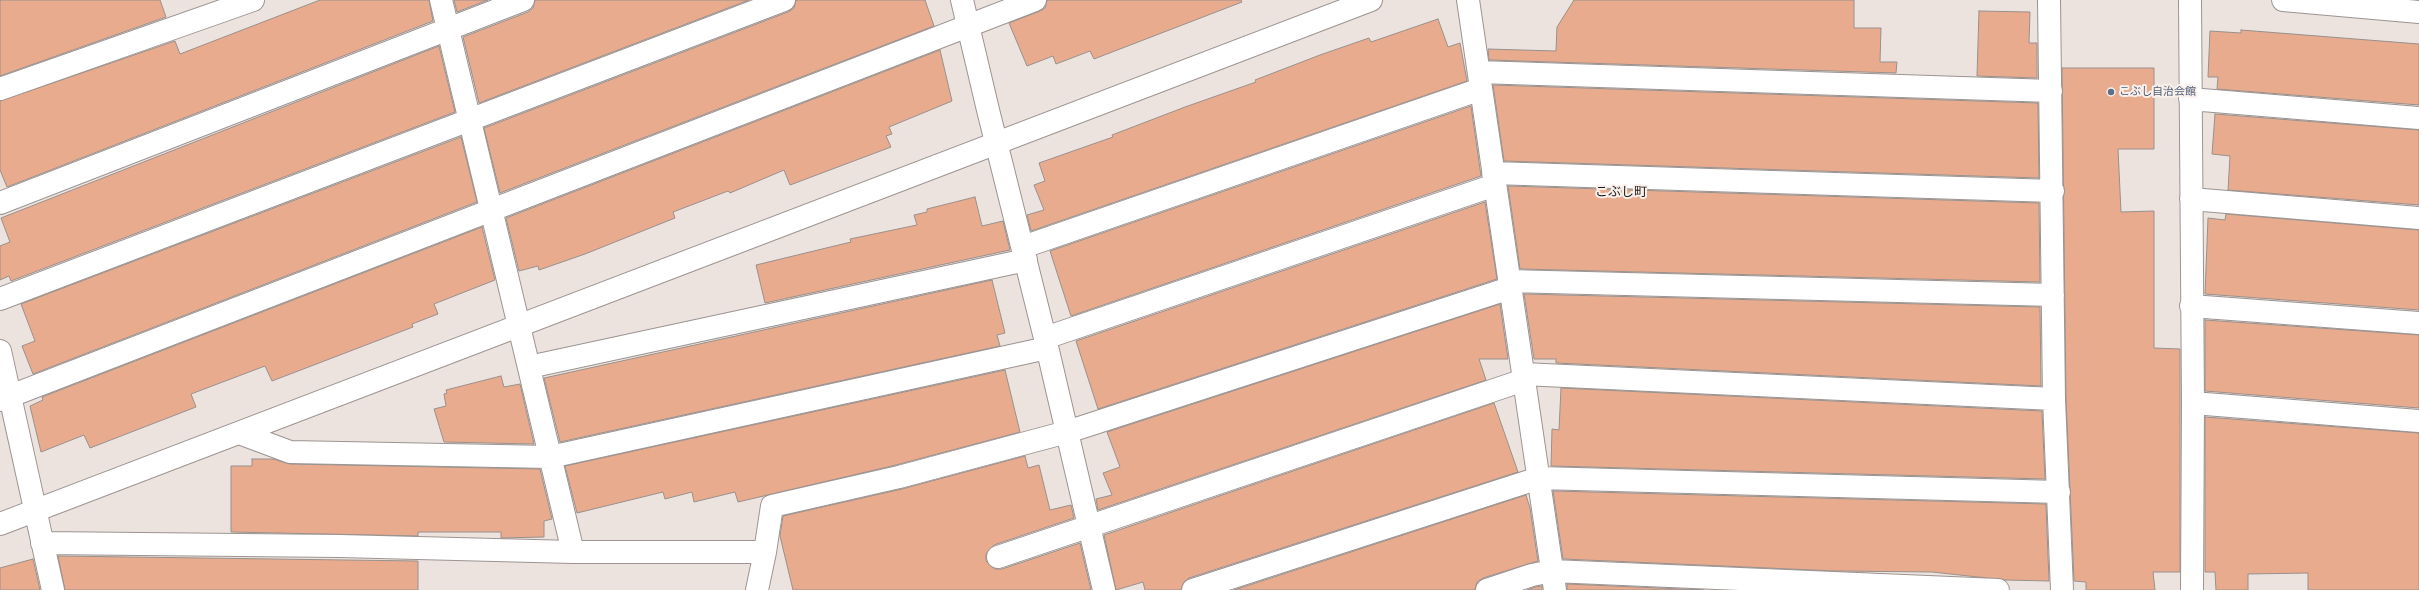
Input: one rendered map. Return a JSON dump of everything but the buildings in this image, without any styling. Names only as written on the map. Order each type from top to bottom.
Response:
[{"type":"street","points":[[0,89],[252,0]]},
{"type":"street","points":[[441,0],[573,552]]},
{"type":"street","points":[[0,203],[523,0]]},
{"type":"street","points":[[0,299],[470,122],[784,0]]},
{"type":"street","points":[[962,0],[1046,343],[1104,590]]},
{"type":"street","points":[[5,398],[1035,0]]},
{"type":"street","points":[[0,524],[1371,0]]},
{"type":"street","points":[[1468,0],[1554,580]]},
{"type":"street","points":[[2049,0],[2053,191],[2054,399],[2062,590]]},
{"type":"street","points":[[2190,0],[2191,306],[2193,403],[2192,590]]},
{"type":"street","points":[[2283,0],[2419,12]]},
{"type":"street","points":[[529,367],[1024,253],[1480,81],[2051,91]]},
{"type":"street","points":[[2190,99],[2419,118]]},
{"type":"street","points":[[239,433],[290,452],[550,457],[1046,343],[1494,179],[2053,191]]},
{"type":"street","points":[[2191,199],[2419,218]]},
{"type":"street","points":[[757,590],[772,506],[899,477],[1067,432],[1510,284],[2053,295]]},
{"type":"street","points":[[2191,306],[2419,323]]},
{"type":"street","points":[[0,351],[5,398],[35,510],[53,590]]},
{"type":"street","points":[[998,557],[1089,528],[1523,377],[2054,399]]},
{"type":"street","points":[[2193,403],[2419,421]]},
{"type":"street","points":[[1193,590],[1539,478],[2059,492]]},
{"type":"street","points":[[42,543],[340,546],[573,552],[765,552]]},
{"type":"street","points":[[1487,590],[1532,574],[1554,580],[1998,590]]},
{"type":"place","name":"こぶし自治会館","points":[[2111,92]]},
{"type":"district","name":"こぶし町","points":[[1621,193]]}]
